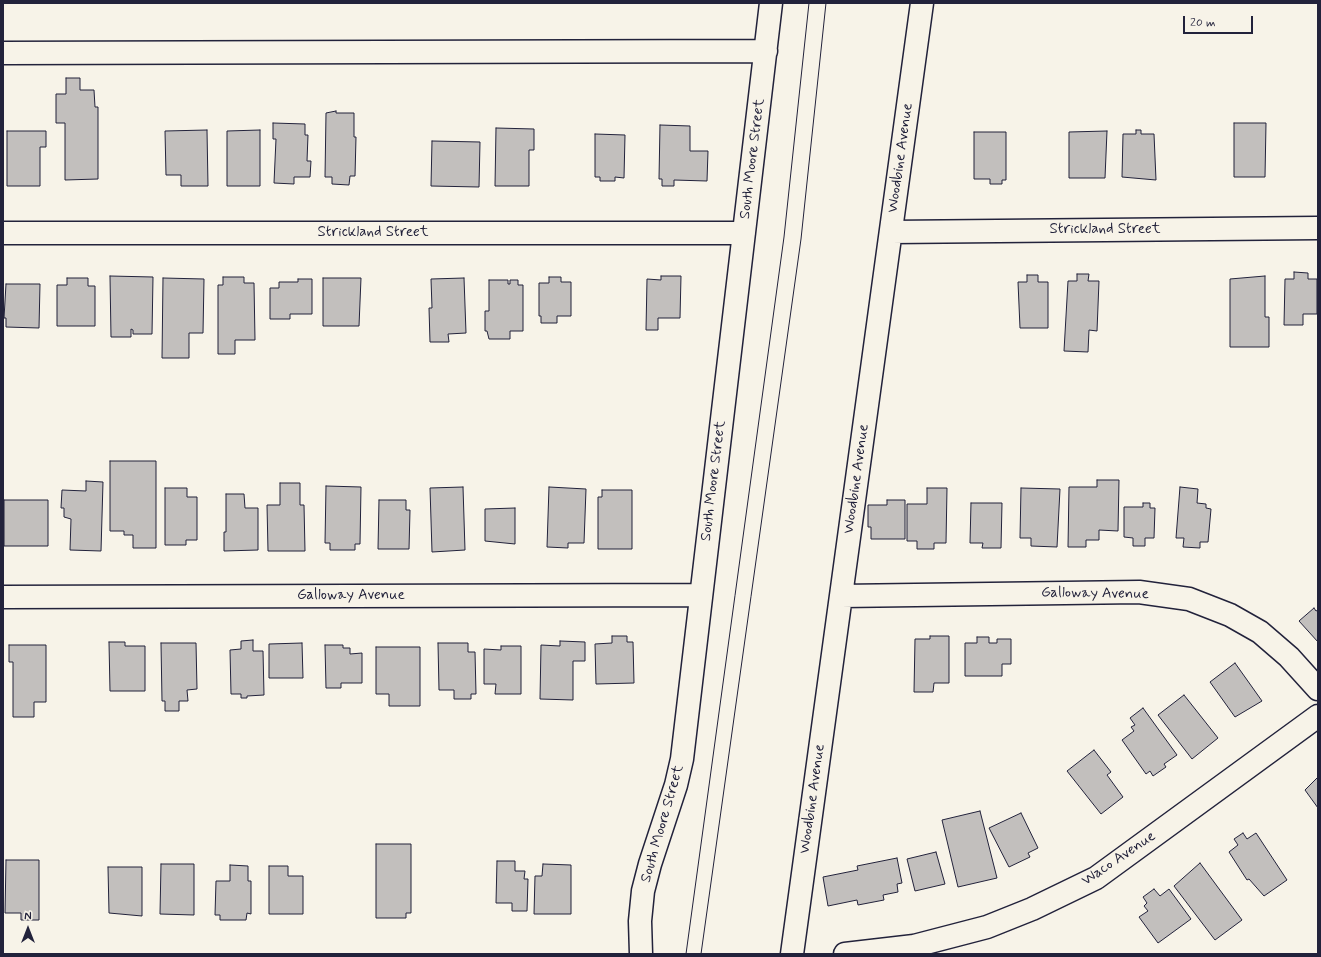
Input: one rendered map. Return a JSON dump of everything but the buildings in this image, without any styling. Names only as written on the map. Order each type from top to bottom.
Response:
[{"type":"street","name":"South Moore Street","points":[[641,954],[640,921],[643,891],[650,864],[676,785],[682,759],[700,595],[771,3]]},
{"type":"street","name":"Woodbine Avenue","points":[[792,954],[922,3]]},
{"type":"street","points":[[3,53],[766,51]]},
{"type":"street","name":"Strickland Street","points":[[891,232],[1318,228]]},
{"type":"street","name":"Strickland Street","points":[[3,233],[744,234]]},
{"type":"street","name":"Galloway Avenue","points":[[841,596],[1139,592],[1189,600],[1230,615],[1260,632],[1289,657],[1318,689]]},
{"type":"street","name":"Galloway Avenue","points":[[3,597],[700,595]]},
{"type":"street","name":"Waco Avenue","points":[[846,954],[914,946],[987,927],[1032,910],[1096,878],[1318,716]]},
{"type":"tram line","points":[[686,954],[784,237],[809,3]]},
{"type":"tram line","points":[[701,954],[801,239],[826,3]]}]
